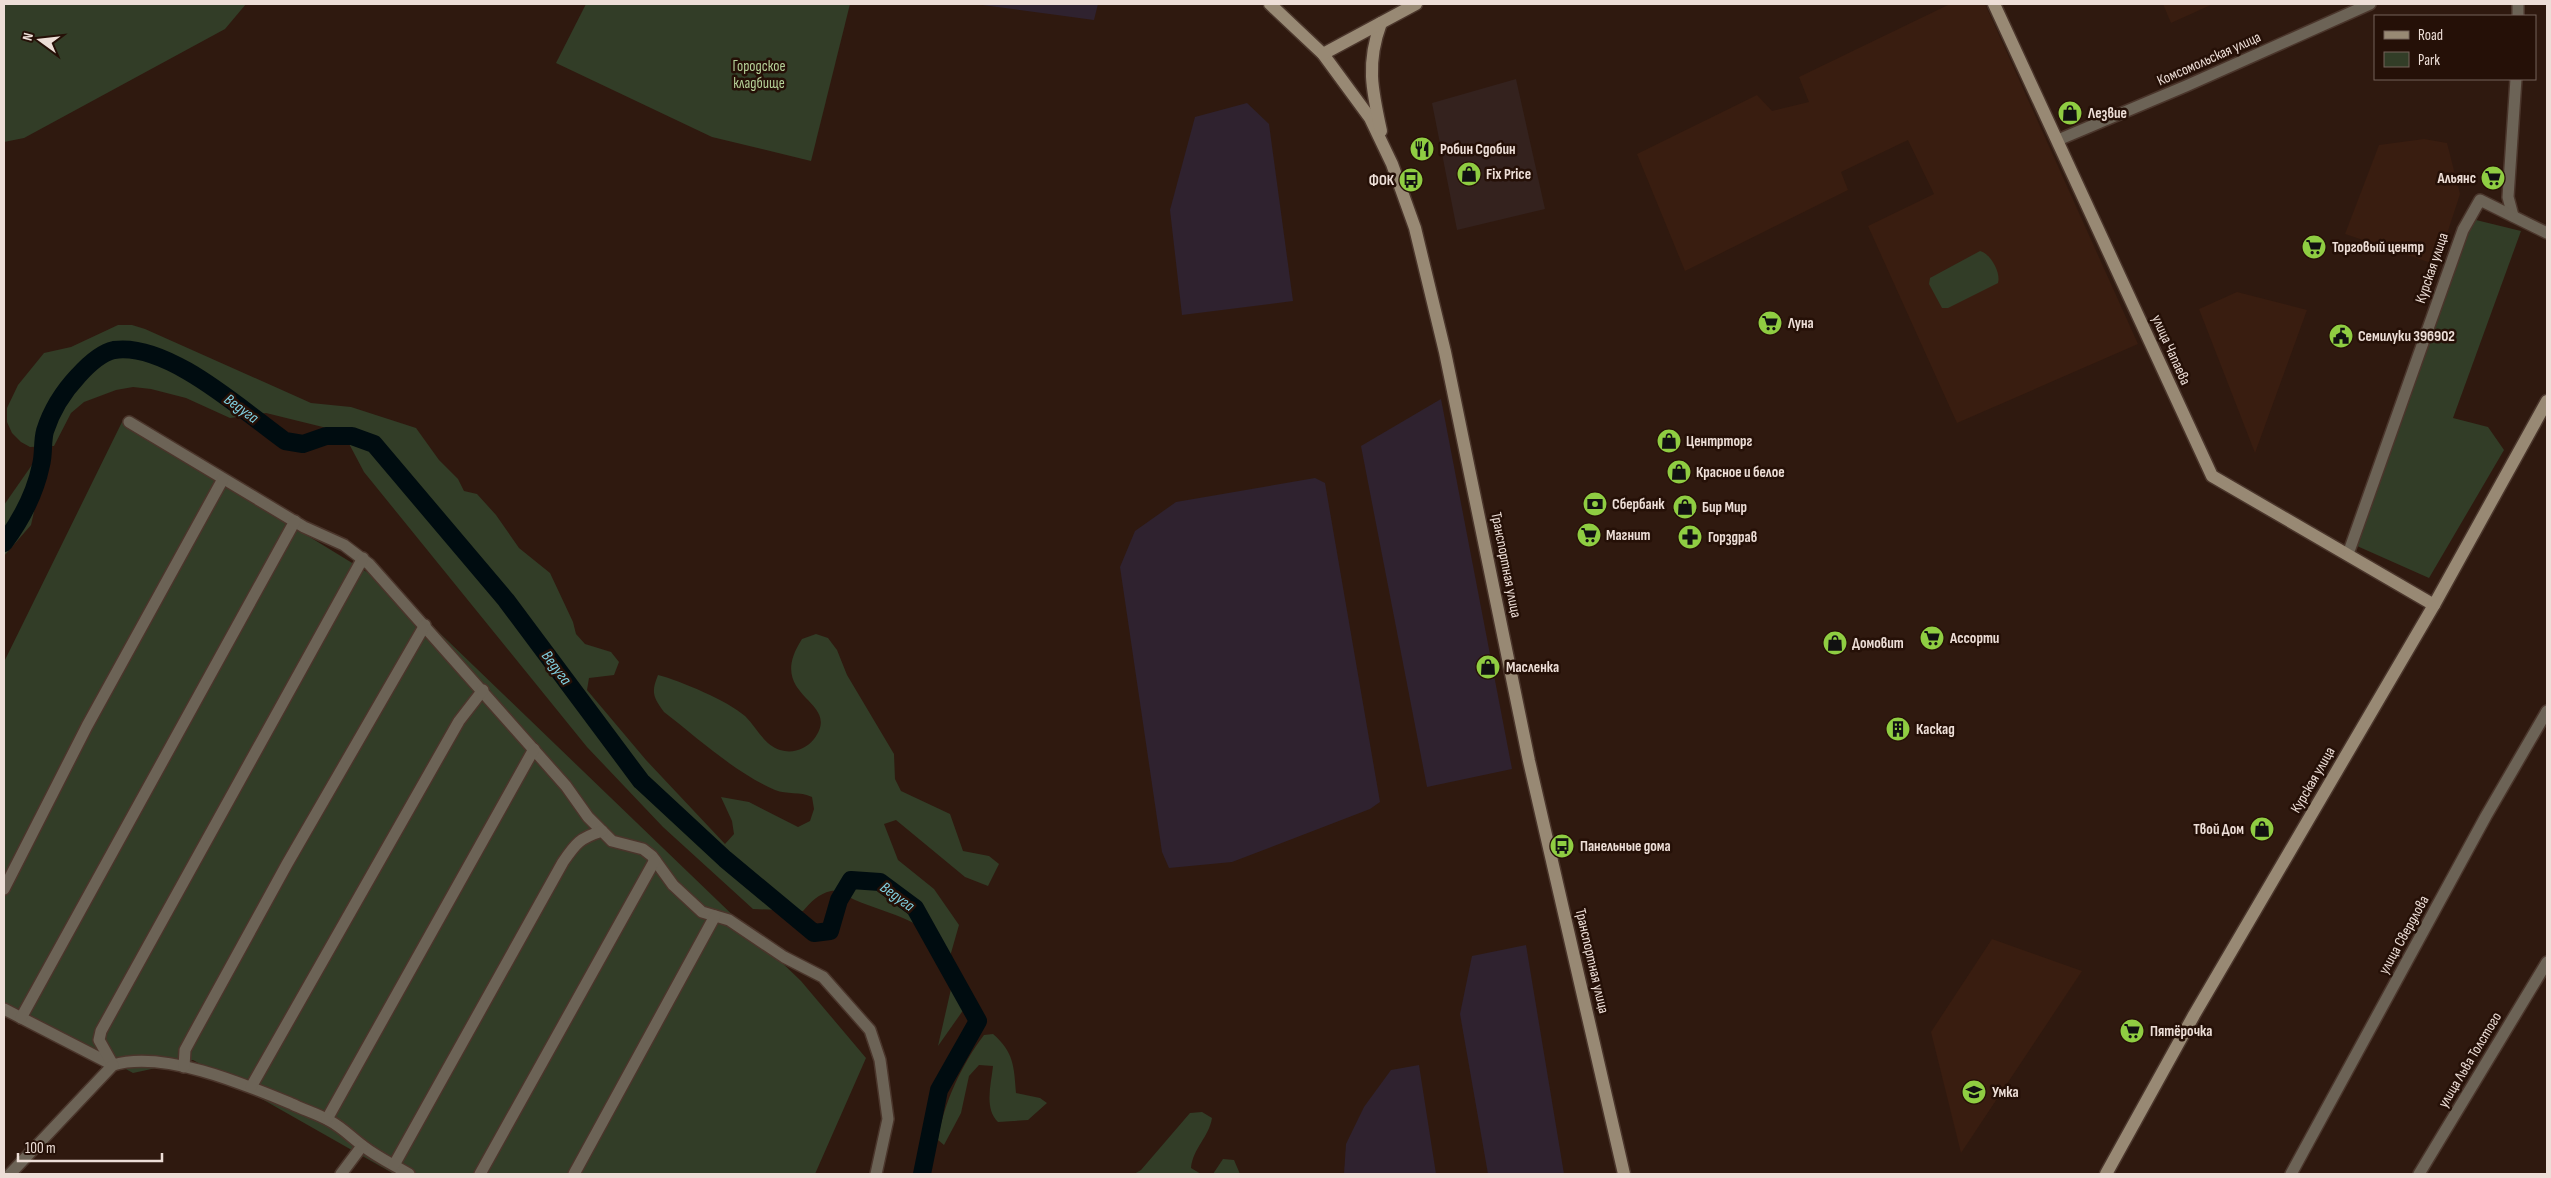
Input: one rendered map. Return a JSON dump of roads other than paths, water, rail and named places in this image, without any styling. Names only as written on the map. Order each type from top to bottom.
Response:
[{"type":"street","name":"Транспортная улица","points":[[1270,4],[1324,54],[1370,118],[1385,150],[1415,228],[1445,352],[1529,761],[1624,1174]]},
{"type":"street","points":[[1324,54],[1416,4]]},
{"type":"street","name":"улица Чапаева","points":[[1994,4],[2212,476],[2434,604]]},
{"type":"street","name":"Комсомольская улица","points":[[2058,140],[2186,86],[2370,4]]},
{"type":"street","points":[[1381,23],[1372,46],[1370,71],[1385,150]]},
{"type":"street","points":[[2516,80],[2508,197],[2513,216],[2547,233]]},
{"type":"street","name":"Курская улица","points":[[2348,554],[2463,230],[2480,200],[2513,216]]},
{"type":"street","name":"Курская улица","points":[[2106,1174],[2194,1015],[2434,604],[2547,401]]},
{"type":"street","points":[[129,422],[295,521],[344,545],[363,558],[534,748],[602,832],[612,841],[643,849],[655,860],[688,901],[702,912],[729,920],[784,957],[822,978],[870,1030],[880,1060],[888,1119],[876,1174]]},
{"type":"street","points":[[4,888],[87,726],[224,479]]},
{"type":"street","points":[[21,1018],[295,521]]},
{"type":"street","points":[[112,1065],[99,1040],[101,1031],[363,558]]},
{"type":"street","points":[[184,1067],[184,1056],[192,1037],[287,864],[425,625]]},
{"type":"street","points":[[251,1087],[459,720],[483,690]]},
{"type":"street","name":"улица Свердлова","points":[[2291,1174],[2486,816],[2547,711]]},
{"type":"street","points":[[327,1119],[534,748]]},
{"type":"street","points":[[394,1165],[563,862],[576,843],[586,836],[602,832]]},
{"type":"street","points":[[480,1174],[655,860]]},
{"type":"street","points":[[574,1174],[716,916]]},
{"type":"street","name":"улица Льва Толстого","points":[[2419,1174],[2547,962]]},
{"type":"street","points":[[4,1009],[112,1065]]},
{"type":"street","points":[[10,1174],[112,1065],[123,1062],[143,1062],[184,1067],[251,1087],[327,1119],[354,1136],[362,1146],[409,1174]]},
{"type":"street","points":[[341,1174],[362,1146]]},
{"type":"waterway","name":"Ведуга","points":[[4,543],[22,516],[35,486],[42,461],[45,431],[58,402],[72,382],[90,364],[104,354],[114,350],[135,350],[181,367],[227,397],[285,441],[303,444],[326,436],[352,436],[374,444],[506,600],[641,781],[725,859],[814,933],[830,931],[839,900],[851,880],[880,882],[915,908],[978,1021],[939,1090],[922,1174]]},
{"type":"place","name":"Лезвие","points":[[2070,113]]},
{"type":"place","name":"Робин Сдобин","points":[[1422,149]]},
{"type":"place","name":"Fix Price","points":[[1469,174]]},
{"type":"place","name":"Альянс","points":[[2493,178]]},
{"type":"place","name":"ФОК","points":[[1411,180]]},
{"type":"place","name":"Торговый центр","points":[[2314,247]]},
{"type":"place","name":"Луна","points":[[1770,323]]},
{"type":"place","name":"Семилуки 396902","points":[[2341,336]]},
{"type":"place","name":"Центрторг","points":[[1669,441]]},
{"type":"place","name":"Красное и белое","points":[[1679,472]]},
{"type":"place","name":"Сбербанк","points":[[1595,504]]},
{"type":"place","name":"Бир Мир","points":[[1685,507]]},
{"type":"place","name":"Магнит","points":[[1589,535]]},
{"type":"place","name":"Горздрав","points":[[1690,537]]},
{"type":"place","name":"Ассорти","points":[[1932,638]]},
{"type":"place","name":"Домовит","points":[[1835,643]]},
{"type":"place","name":"Масленка","points":[[1488,667]]},
{"type":"place","name":"Каскад","points":[[1898,729]]},
{"type":"place","name":"Твой Дом","points":[[2262,829]]},
{"type":"place","name":"Панельные дома","points":[[1562,846]]},
{"type":"place","name":"Пятёрочка","points":[[2132,1031]]},
{"type":"place","name":"Умка","points":[[1974,1092]]},
{"type":"park label","name":"Городское кладбище","points":[[759,74]]}]
